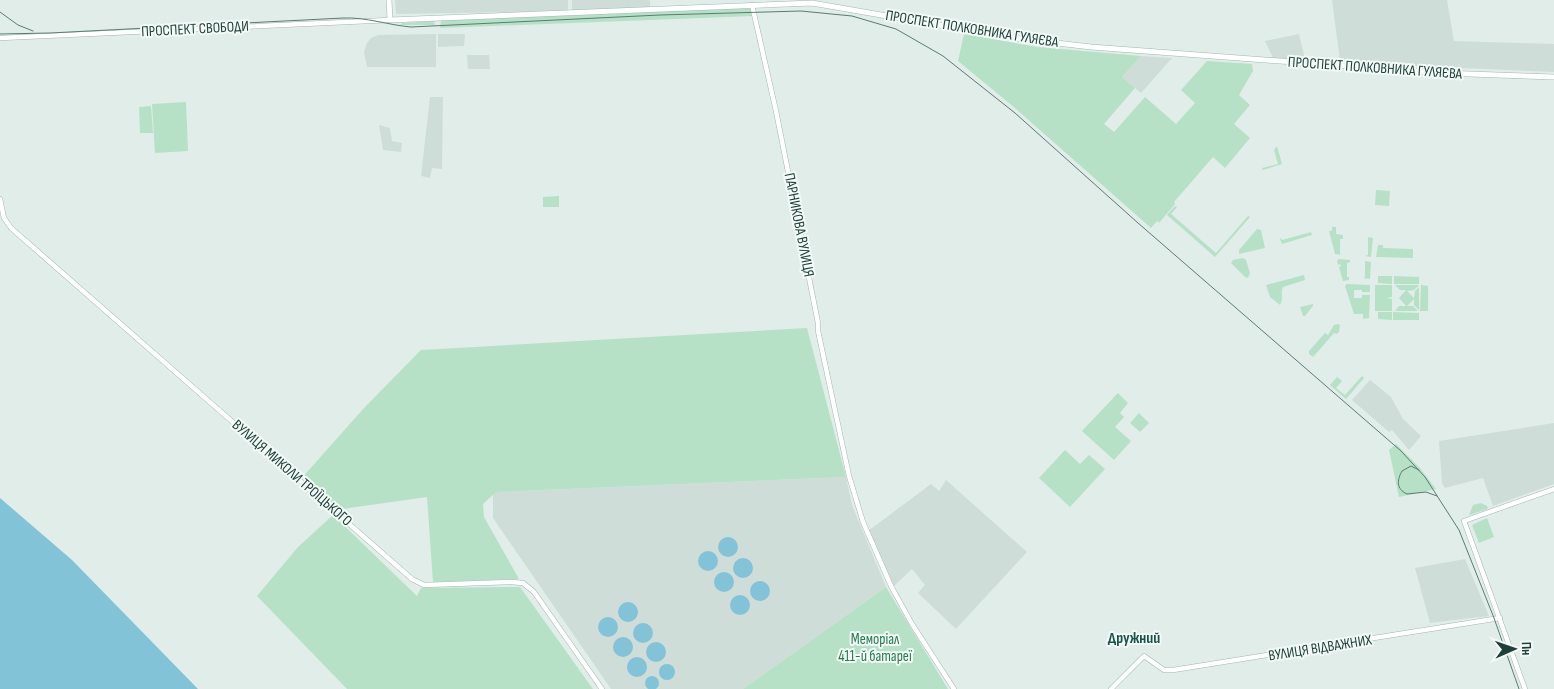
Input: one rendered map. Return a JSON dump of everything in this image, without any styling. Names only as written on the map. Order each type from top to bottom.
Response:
[{"type":"main road","points":[[389,0],[390,20]]},
{"type":"main road","name":"ПРОСПЕКТ ПОЛКОВНИКА ГУЛЯЄВА","points":[[390,20],[800,3],[824,4],[1014,38],[1091,48],[1441,74],[1554,77]]},
{"type":"street","name":"ПАРНИКОВА ВУЛИЦЯ","points":[[752,5],[778,120],[850,480],[862,522],[891,586],[912,624],[954,689]]},
{"type":"street","name":"ПРОСПЕКТ СВОБОДИ","points":[[0,38],[390,20]]},
{"type":"street","name":"ВУЛИЦЯ МИКОЛИ ТРОЇЦЬКОГО","points":[[0,199],[4,218],[11,228],[82,292],[227,415],[412,578],[424,585],[511,582],[523,584],[534,592],[602,689]]},
{"type":"street","points":[[1525,689],[1464,521],[1554,489]]},
{"type":"street","name":"ВУЛИЦЯ ВІДВАЖНИХ","points":[[1111,689],[1144,656],[1164,670],[1172,670],[1500,618]]},
{"type":"shaded area","points":[[395,0],[568,0],[568,11],[396,14]]},
{"type":"shaded area","points":[[572,0],[650,0],[650,7],[572,11]]},
{"type":"shaded area","points":[[1332,0],[1447,0],[1454,41],[1554,44],[1554,72],[1339,63]]},
{"type":"shaded area","points":[[436,34],[436,67],[367,67],[364,52],[371,38],[378,35]]},
{"type":"shaded area","points":[[438,34],[465,34],[464,46],[438,47]]},
{"type":"shaded area","points":[[1299,34],[1305,59],[1273,58],[1265,41]]},
{"type":"shaded area","points":[[467,55],[489,55],[490,69],[468,69]]},
{"type":"shaded area","points":[[1141,56],[1172,58],[1141,93],[1122,77]]},
{"type":"shaded area","points":[[430,97],[443,97],[442,169],[432,168],[430,178],[421,176]]},
{"type":"shaded area","points":[[379,125],[390,128],[392,141],[402,143],[401,152],[383,150]]},
{"type":"shaded area","points":[[1370,380],[1391,397],[1403,419],[1421,436],[1409,450],[1392,430],[1389,432],[1352,400]]},
{"type":"shaded area","points":[[1554,423],[1554,484],[1493,506],[1483,478],[1445,488],[1442,483],[1439,441]]},
{"type":"shaded area","points":[[846,477],[852,505],[886,587],[743,689],[611,689],[493,518],[493,494],[495,492]]},
{"type":"shaded area","points":[[946,480],[1027,552],[956,629],[918,593],[925,585],[912,569],[894,586],[868,531],[931,484],[939,491]]},
{"type":"shaded area","points":[[1465,559],[1489,616],[1430,623],[1415,568]]},
{"type":"green space","points":[[750,6],[753,16],[440,28],[441,20]]},
{"type":"green space","points":[[434,21],[435,25],[400,25],[402,23]]},
{"type":"green space","points":[[964,34],[1038,47],[1141,56],[1122,77],[1135,88],[1104,124],[1114,132],[1145,97],[1176,124],[1195,103],[1181,90],[1207,61],[1252,64],[1253,71],[1239,95],[1250,105],[1234,124],[1250,138],[1225,168],[1213,157],[1174,202],[1175,204],[1159,223],[1157,221],[1151,228],[1015,108],[958,61]]},
{"type":"green space","points":[[186,102],[188,151],[155,153],[152,104]]},
{"type":"green space","points":[[151,106],[153,133],[140,133],[139,107]]},
{"type":"green space","points":[[1277,146],[1282,164],[1263,170],[1262,168],[1278,164],[1274,150]]},
{"type":"green space","points":[[1376,190],[1390,191],[1389,206],[1375,205]]},
{"type":"green space","points":[[559,196],[559,207],[543,207],[543,197]]},
{"type":"green space","points":[[1175,206],[1177,207],[1171,214],[1216,253],[1248,216],[1250,217],[1215,257],[1167,215]]},
{"type":"green space","points":[[1332,227],[1336,227],[1336,234],[1343,235],[1343,239],[1340,239],[1340,255],[1335,254],[1329,231],[1332,231]]},
{"type":"green space","points":[[1257,229],[1261,230],[1265,248],[1239,254],[1239,250]]},
{"type":"green space","points":[[1311,232],[1312,235],[1282,244],[1280,239],[1282,240]]},
{"type":"green space","points":[[1368,237],[1373,238],[1371,257],[1365,256],[1368,255]]},
{"type":"green space","points":[[1378,245],[1383,245],[1383,248],[1413,249],[1413,258],[1376,257]]},
{"type":"green space","points":[[1243,258],[1246,260],[1250,273],[1248,278],[1231,263],[1233,260]]},
{"type":"green space","points":[[1339,259],[1350,260],[1347,263],[1347,277],[1349,277],[1349,280],[1343,281],[1339,267],[1341,266],[1340,264],[1338,265],[1337,261]]},
{"type":"green space","points":[[1365,261],[1371,262],[1370,279],[1363,278],[1365,277]]},
{"type":"green space","points":[[1304,275],[1305,280],[1283,287],[1280,305],[1270,297],[1266,285]]},
{"type":"green space","points":[[1378,276],[1392,276],[1392,284],[1378,283]]},
{"type":"green space","points":[[1394,276],[1419,277],[1419,284],[1394,284]]},
{"type":"green space","points":[[1347,284],[1370,285],[1370,292],[1354,290],[1354,298],[1370,295],[1369,318],[1363,319],[1363,314],[1354,314],[1345,286]]},
{"type":"green space","points":[[1375,285],[1392,285],[1392,297],[1387,298],[1392,299],[1392,311],[1375,311]]},
{"type":"green space","points":[[1395,285],[1419,285],[1414,290],[1407,291],[1414,298],[1415,291],[1419,287],[1419,310],[1414,305],[1414,299],[1407,306],[1413,306],[1418,311],[1395,311],[1399,306],[1406,306],[1399,298],[1406,290],[1400,290]]},
{"type":"green space","points":[[1421,285],[1428,286],[1428,311],[1420,311]]},
{"type":"green space","points":[[1313,304],[1305,316],[1303,316],[1300,307]]},
{"type":"green space","points":[[1378,312],[1392,312],[1392,320],[1378,319]]},
{"type":"green space","points":[[1393,312],[1419,313],[1419,320],[1393,320]]},
{"type":"green space","points":[[1334,325],[1340,325],[1339,332],[1337,334],[1334,333],[1313,357],[1309,354],[1309,351],[1325,333],[1328,335]]},
{"type":"green space","points":[[807,328],[846,477],[496,492],[483,504],[484,517],[519,579],[433,582],[427,497],[335,510],[300,480],[364,408],[421,350]]},
{"type":"green space","points":[[1362,376],[1364,378],[1346,399],[1330,385],[1337,377],[1342,381],[1336,388],[1345,395]]},
{"type":"green space","points":[[1118,393],[1128,403],[1120,413],[1124,417],[1115,427],[1131,441],[1114,460],[1082,431]]},
{"type":"green space","points":[[1139,413],[1149,423],[1140,432],[1130,423]]},
{"type":"green space","points":[[1396,444],[1419,467],[1436,489],[1399,497],[1389,450]]},
{"type":"green space","points":[[1065,450],[1080,464],[1089,455],[1105,469],[1070,507],[1039,478]]},
{"type":"green space","points":[[1481,503],[1487,506],[1488,509],[1469,515],[1473,505]]},
{"type":"green space","points":[[333,515],[417,596],[421,588],[520,587],[593,689],[347,689],[257,596],[298,547]]},
{"type":"green space","points":[[1487,518],[1494,537],[1479,543],[1472,525]]},
{"type":"green space","name":"Меморіал 411-й батареї","points":[[886,587],[948,689],[743,689]]},
{"type":"water","points":[[0,498],[72,560],[198,689],[0,689]]},
{"type":"water","points":[[724,537],[732,537],[738,543],[738,551],[732,557],[724,557],[718,551],[718,543]]},
{"type":"water","points":[[704,551],[712,551],[718,557],[718,565],[712,571],[704,571],[698,565],[698,557]]},
{"type":"water","points":[[739,558],[747,558],[753,564],[753,572],[747,578],[739,578],[733,572],[733,564]]},
{"type":"water","points":[[720,572],[728,572],[734,578],[734,586],[728,592],[720,592],[714,586],[714,578]]},
{"type":"water","points":[[756,581],[764,581],[770,587],[770,595],[764,601],[756,601],[750,595],[750,587]]},
{"type":"water","points":[[736,595],[744,595],[750,601],[750,609],[744,615],[736,615],[730,609],[730,601]]},
{"type":"water","points":[[624,602],[632,602],[638,608],[638,616],[632,622],[624,622],[618,616],[618,608]]},
{"type":"water","points":[[604,617],[612,617],[618,623],[618,631],[612,637],[604,637],[598,631],[598,623]]},
{"type":"water","points":[[639,623],[647,623],[653,629],[653,637],[647,643],[639,643],[633,637],[633,629]]},
{"type":"water","points":[[619,637],[627,637],[633,643],[633,651],[627,657],[619,657],[613,651],[613,643]]},
{"type":"water","points":[[652,642],[660,642],[666,648],[666,656],[660,662],[652,662],[646,656],[646,648]]},
{"type":"water","points":[[633,657],[641,657],[647,663],[647,671],[641,677],[633,677],[627,671],[627,663]]},
{"type":"water","points":[[667,664],[675,672],[667,680],[659,672]]},
{"type":"water","points":[[649,676],[655,676],[659,683],[655,690],[649,690],[645,686],[645,680]]},
{"type":"tram line","points":[[0,34],[343,18],[411,27],[660,15],[801,11],[852,16],[896,29],[943,56],[1015,113],[1138,223],[1401,451],[1425,477],[1459,530],[1494,618],[1519,689]]},
{"type":"tram line","points":[[0,12],[18,25],[33,31]]},
{"type":"tram line","points":[[1419,470],[1411,466],[1402,471],[1398,481],[1401,490],[1407,494],[1426,492],[1437,496]]},
{"type":"district","name":"Дружний","points":[[1134,638]]}]
